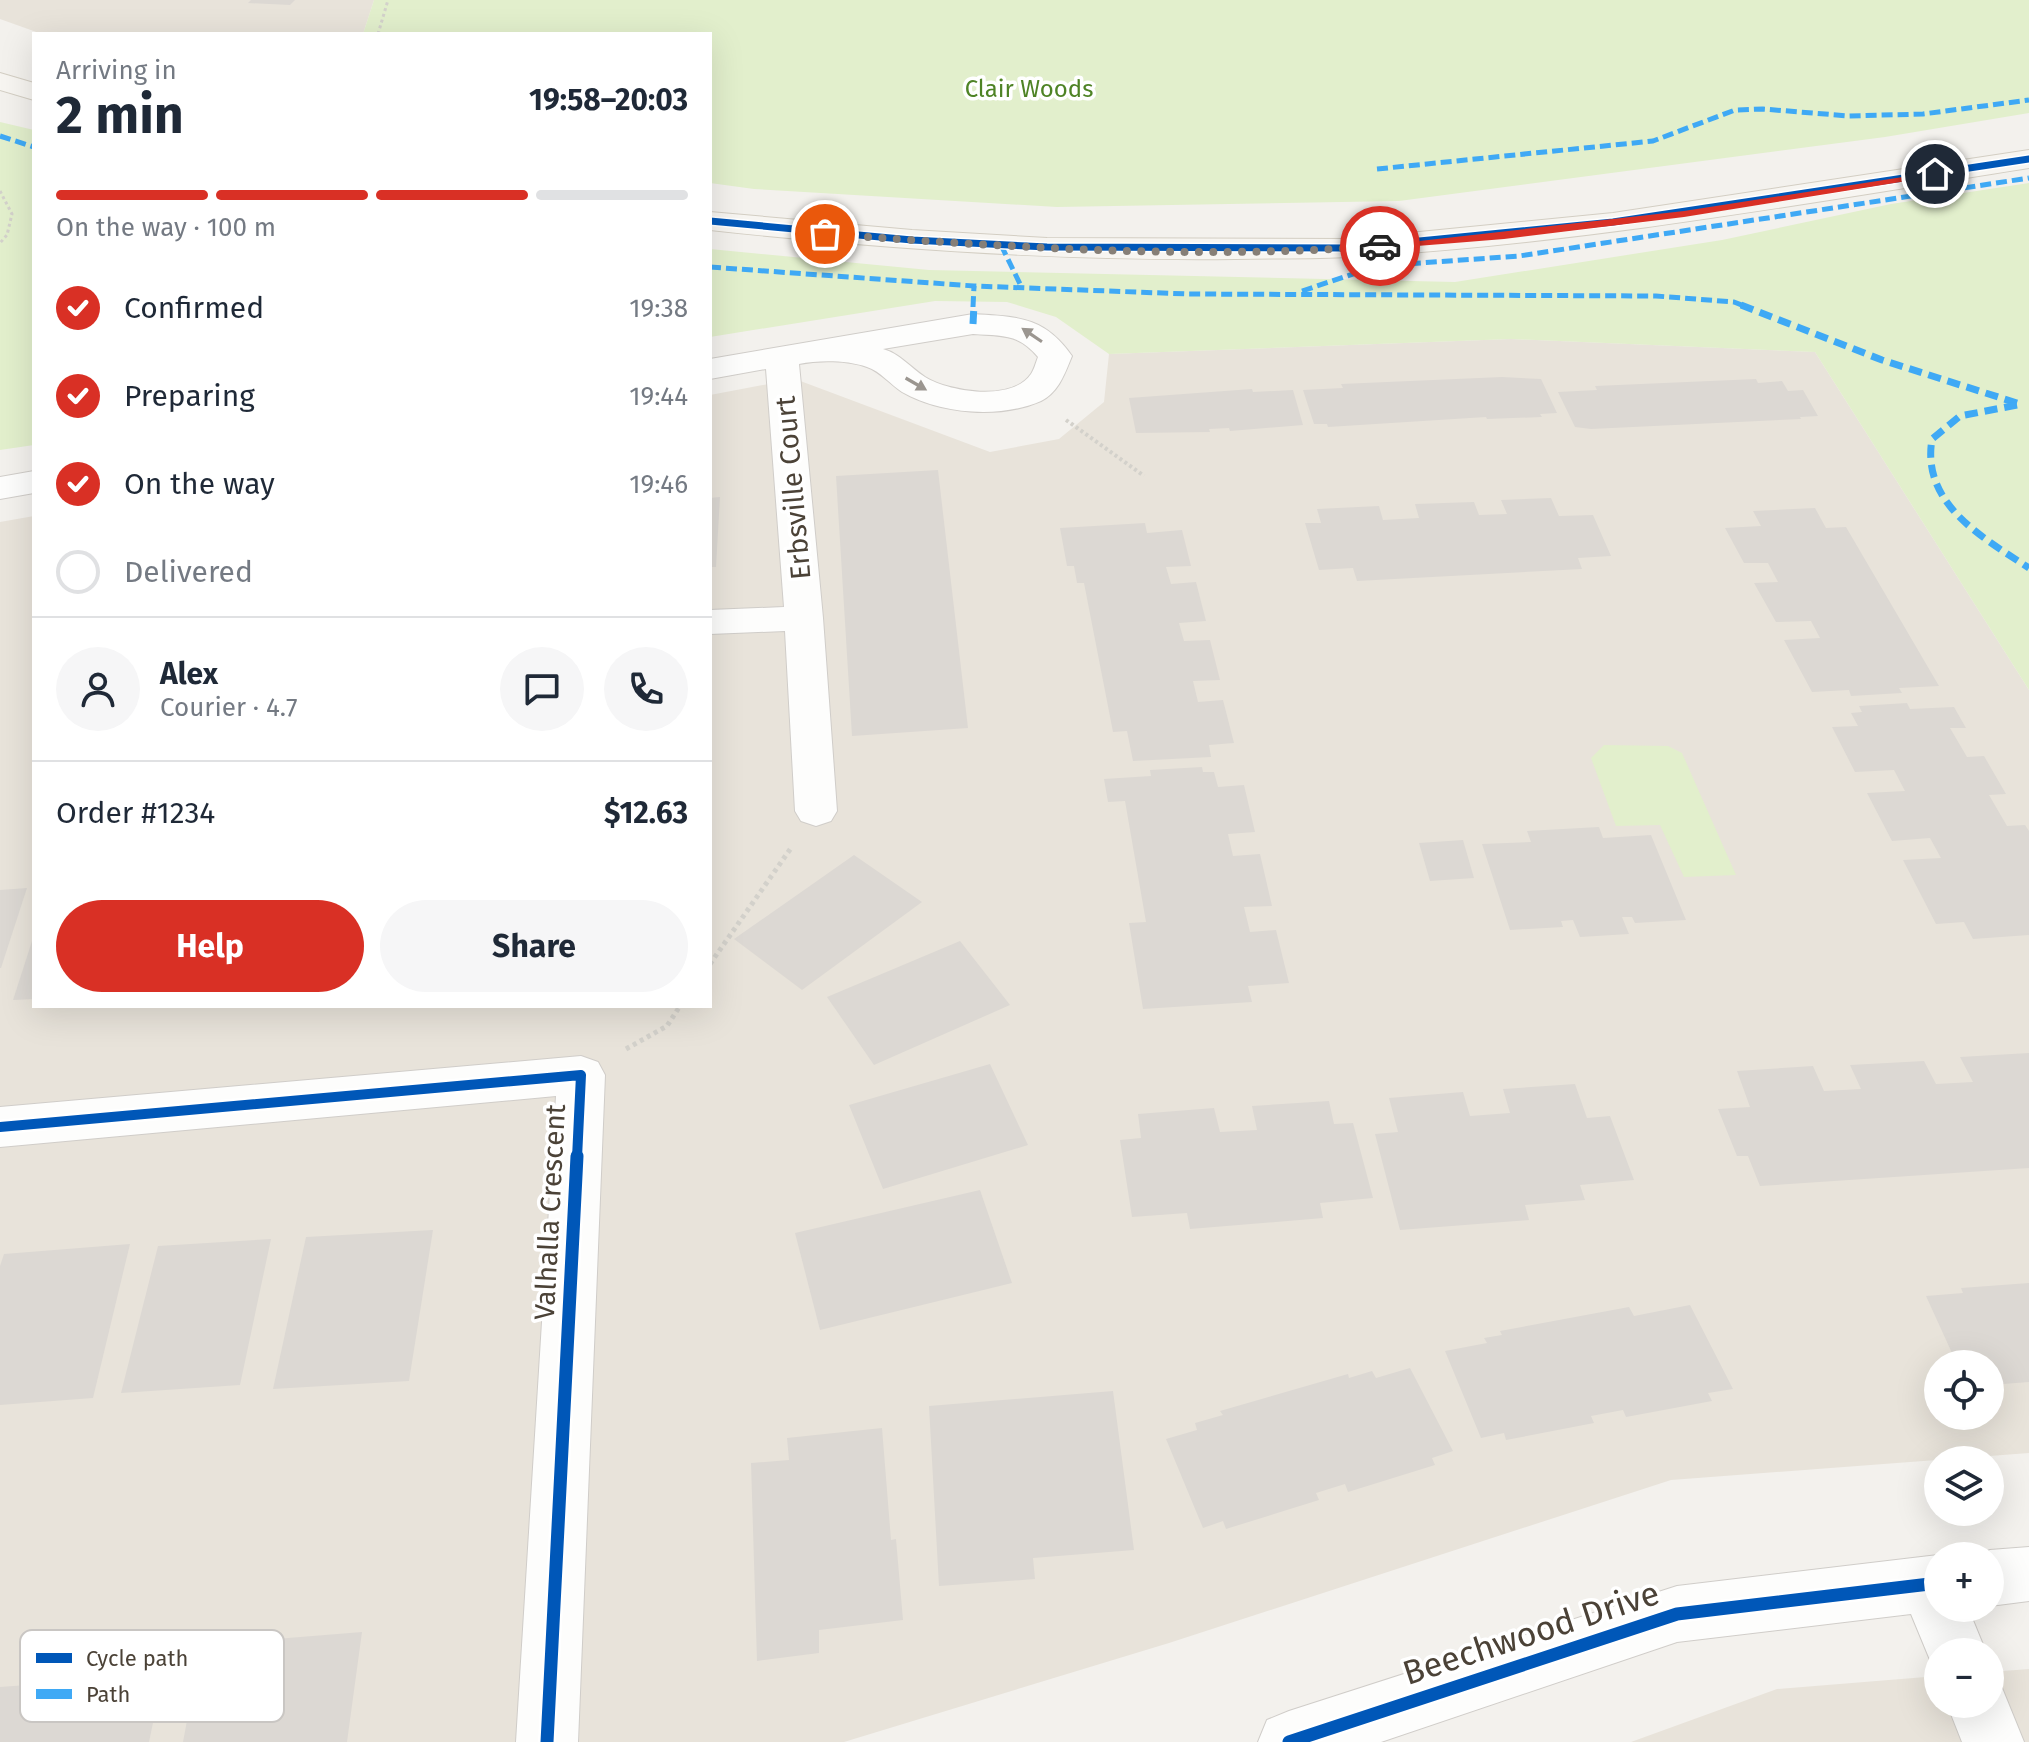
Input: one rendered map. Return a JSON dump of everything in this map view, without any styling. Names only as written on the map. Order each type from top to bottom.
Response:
[{"type":"main road","points":[[0,81],[32,91]]},
{"type":"main road","points":[[712,221],[825,234],[1036,248],[1167,251],[1358,248],[1504,236],[1684,214],[2029,159]]},
{"type":"street","name":"Erbsville Court","points":[[712,369],[973,324],[1021,327],[1043,342],[1055,356],[1046,379],[1030,393],[989,402],[945,399],[914,385],[878,358],[818,351]]},
{"type":"street","name":"Erbsville Court","points":[[782,357],[804,618],[816,811]]},
{"type":"street","points":[[0,488],[32,482]]},
{"type":"street","name":"Erbsville Court","points":[[712,622],[804,618]]},
{"type":"street","name":"Valhalla Crescent","points":[[0,1127],[581,1075],[547,1742]]},
{"type":"street","points":[[2004,1577],[2029,1574]]},
{"type":"street","name":"Beechwood Drive","points":[[1289,1742],[1677,1614],[1924,1597]]},
{"type":"street","points":[[1984,1718],[1993,1742]]},
{"type":"path","points":[[379,32],[388,0]]},
{"type":"path","points":[[0,191],[12,214],[7,235],[0,243]]},
{"type":"path","points":[[1030,393],[1144,476]]},
{"type":"path","points":[[712,961],[816,811]]},
{"type":"path","points":[[581,1075],[667,1026],[679,1008]]},
{"type":"shaded area","points":[[0,0],[374,0],[364,32],[36,32],[0,19]]},
{"type":"shaded area","points":[[1511,339],[1815,352],[2029,690],[2029,1453],[2004,1455],[2004,1446],[1924,1446],[1924,1461],[1671,1480],[1169,1643],[844,1742],[0,1742],[0,522],[32,516],[32,1008],[712,1008],[712,395],[795,379],[990,452],[1059,439],[1104,402],[1109,354]]},
{"type":"shaded area","points":[[2029,1669],[2029,1742],[1631,1742],[1777,1689],[1924,1677],[1924,1718],[2004,1718],[2004,1671]]},
{"type":"green space","name":"Clair Woods","points":[[374,0],[2029,0],[2029,113],[1885,137],[1399,201],[1057,207],[754,189],[712,183],[712,32],[364,32]]},
{"type":"green space","points":[[0,122],[32,130],[32,445],[0,450]]},
{"type":"green space","points":[[2029,183],[2029,690],[1815,352],[1511,339],[1109,354],[1056,317],[1007,302],[935,301],[712,337],[712,249],[929,270],[1455,282],[1722,240],[1891,204]]},
{"type":"green space","points":[[1604,745],[1668,746],[1682,753],[1736,875],[1684,877],[1660,825],[1616,826],[1591,758]]},
{"type":"building","points":[[251,0],[295,0],[290,5],[248,3]]},
{"type":"building","points":[[1502,377],[1541,379],[1557,413],[1540,414],[1542,417],[1486,417],[1328,427],[1327,424],[1314,424],[1303,390],[1343,388],[1341,384]]},
{"type":"building","points":[[1756,379],[1758,383],[1782,381],[1788,391],[1803,390],[1818,416],[1591,429],[1575,427],[1558,392],[1597,390],[1595,386]]},
{"type":"building","points":[[1252,389],[1253,392],[1293,390],[1303,425],[1230,431],[1229,428],[1209,429],[1210,432],[1136,433],[1129,398]]},
{"type":"building","points":[[938,470],[968,728],[852,736],[836,476]]},
{"type":"building","points":[[720,497],[716,567],[712,567],[712,498]]},
{"type":"building","points":[[1551,498],[1559,516],[1593,515],[1611,556],[1578,558],[1582,569],[1357,581],[1353,568],[1319,570],[1305,523],[1321,523],[1317,509],[1379,506],[1383,520],[1419,518],[1415,504],[1474,502],[1479,515],[1507,514],[1501,500]]},
{"type":"building","points":[[1815,508],[1826,528],[1846,527],[1939,686],[1899,688],[1902,693],[1851,696],[1849,690],[1812,692],[1784,640],[1820,638],[1811,621],[1776,622],[1754,583],[1778,582],[1768,563],[1744,563],[1725,528],[1761,526],[1753,511]]},
{"type":"building","points":[[1145,523],[1147,533],[1182,530],[1191,566],[1166,567],[1171,584],[1196,582],[1206,621],[1179,623],[1184,641],[1210,640],[1220,680],[1193,681],[1198,702],[1223,700],[1234,743],[1209,745],[1211,757],[1133,761],[1127,731],[1113,732],[1084,583],[1077,583],[1074,566],[1067,566],[1060,528]]},
{"type":"building","points":[[1907,703],[1910,709],[1954,707],[1966,728],[1950,728],[1967,757],[1984,756],[2006,794],[1989,795],[2007,826],[2025,825],[2029,831],[2029,935],[1973,939],[1964,922],[1936,924],[1903,860],[1941,858],[1930,838],[1892,841],[1867,793],[1905,791],[1894,770],[1855,772],[1832,727],[1858,726],[1851,713],[1862,712],[1859,706]]},
{"type":"building","points":[[1202,767],[1203,772],[1214,772],[1218,787],[1244,785],[1255,832],[1228,834],[1233,856],[1260,854],[1272,906],[1244,907],[1250,932],[1276,930],[1289,983],[1248,986],[1252,1002],[1143,1009],[1129,923],[1146,922],[1125,801],[1108,802],[1104,779],[1151,776],[1150,770]]},
{"type":"building","points":[[1599,827],[1603,838],[1651,835],[1686,920],[1635,923],[1632,917],[1622,917],[1629,934],[1580,937],[1573,920],[1561,921],[1563,927],[1510,930],[1482,844],[1531,842],[1527,831]]},
{"type":"building","points":[[1463,840],[1474,878],[1430,881],[1419,843]]},
{"type":"building","points":[[854,855],[922,902],[802,990],[734,939]]},
{"type":"building","points":[[27,888],[1,968],[0,968],[0,890]]},
{"type":"building","points":[[32,941],[32,999],[13,1000]]},
{"type":"building","points":[[960,941],[1010,1005],[874,1065],[827,997]]},
{"type":"building","points":[[2029,1053],[2029,1168],[1760,1186],[1748,1156],[1737,1156],[1718,1109],[1750,1107],[1737,1071],[1813,1066],[1824,1091],[1861,1089],[1850,1065],[1924,1061],[1936,1084],[1973,1082],[1960,1057]]},
{"type":"building","points":[[990,1064],[1028,1145],[883,1189],[849,1105]]},
{"type":"building","points":[[1575,1084],[1587,1118],[1610,1116],[1634,1180],[1580,1185],[1585,1200],[1525,1205],[1529,1220],[1400,1230],[1375,1134],[1398,1132],[1389,1098],[1463,1092],[1470,1116],[1510,1113],[1503,1089]]},
{"type":"building","points":[[1329,1101],[1334,1124],[1353,1123],[1373,1198],[1320,1203],[1323,1218],[1190,1229],[1187,1213],[1132,1217],[1120,1140],[1141,1138],[1138,1114],[1214,1108],[1220,1132],[1257,1130],[1252,1106]]},
{"type":"building","points":[[980,1190],[1012,1283],[820,1330],[795,1233]]},
{"type":"building","points":[[433,1230],[409,1381],[273,1389],[306,1237]]},
{"type":"building","points":[[271,1239],[240,1385],[121,1393],[158,1246]]},
{"type":"building","points":[[130,1244],[93,1398],[0,1405],[0,1266],[4,1254]]},
{"type":"building","points":[[2029,1283],[2029,1382],[2004,1384],[2004,1350],[1951,1350],[1926,1296],[1963,1293],[1961,1288]]},
{"type":"building","points":[[1690,1305],[1733,1389],[1708,1393],[1712,1401],[1626,1417],[1623,1410],[1591,1416],[1594,1423],[1506,1440],[1504,1433],[1481,1438],[1445,1351],[1487,1343],[1484,1338],[1502,1335],[1500,1331],[1629,1307],[1634,1316]]},
{"type":"building","points":[[1410,1368],[1453,1451],[1432,1458],[1435,1465],[1348,1492],[1345,1484],[1316,1493],[1319,1500],[1226,1529],[1223,1521],[1203,1528],[1166,1439],[1197,1430],[1195,1423],[1223,1415],[1220,1411],[1348,1374],[1349,1378],[1372,1371],[1376,1378]]},
{"type":"building","points":[[1113,1391],[1134,1550],[1033,1558],[1035,1579],[939,1586],[929,1406]]},
{"type":"building","points":[[882,1428],[891,1540],[896,1539],[903,1620],[819,1630],[819,1653],[757,1661],[751,1463],[789,1460],[787,1438]]},
{"type":"building","points":[[362,1632],[347,1742],[183,1742],[187,1722],[284,1722],[284,1638]]},
{"type":"building","points":[[20,1686],[20,1722],[153,1722],[149,1742],[0,1742],[0,1687]]},
{"type":"marked path","points":[[1377,169],[1653,141],[1735,110],[1763,109],[1849,116],[1923,114],[2029,100]]},
{"type":"marked path","points":[[0,136],[32,146]]},
{"type":"marked path","points":[[1302,291],[1377,266],[1519,256],[2029,178]]},
{"type":"marked path","points":[[1001,245],[1022,288]]},
{"type":"marked path","points":[[712,267],[974,286],[1189,294],[1656,296],[1734,302],[1882,360],[2020,404]]},
{"type":"marked path","points":[[973,324],[974,286]]},
{"type":"marked path","points":[[2017,405],[1960,416],[1932,439],[1930,464],[1937,489],[1955,512],[1978,533],[2029,568]]},
{"type":"cycle path","points":[[712,221],[912,240],[1047,247],[1182,250],[1348,248],[1446,241],[1613,222],[2029,159]]},
{"type":"cycle path","points":[[0,1127],[581,1075],[547,1742]]},
{"type":"cycle path","points":[[1289,1742],[1677,1614],[1924,1585]]},
{"type":"way so far","points":[[825,234],[1036,248],[1167,251],[1380,246]]},
{"type":"route","points":[[1380,246],[1504,236],[1684,214],[1935,174]]}]
